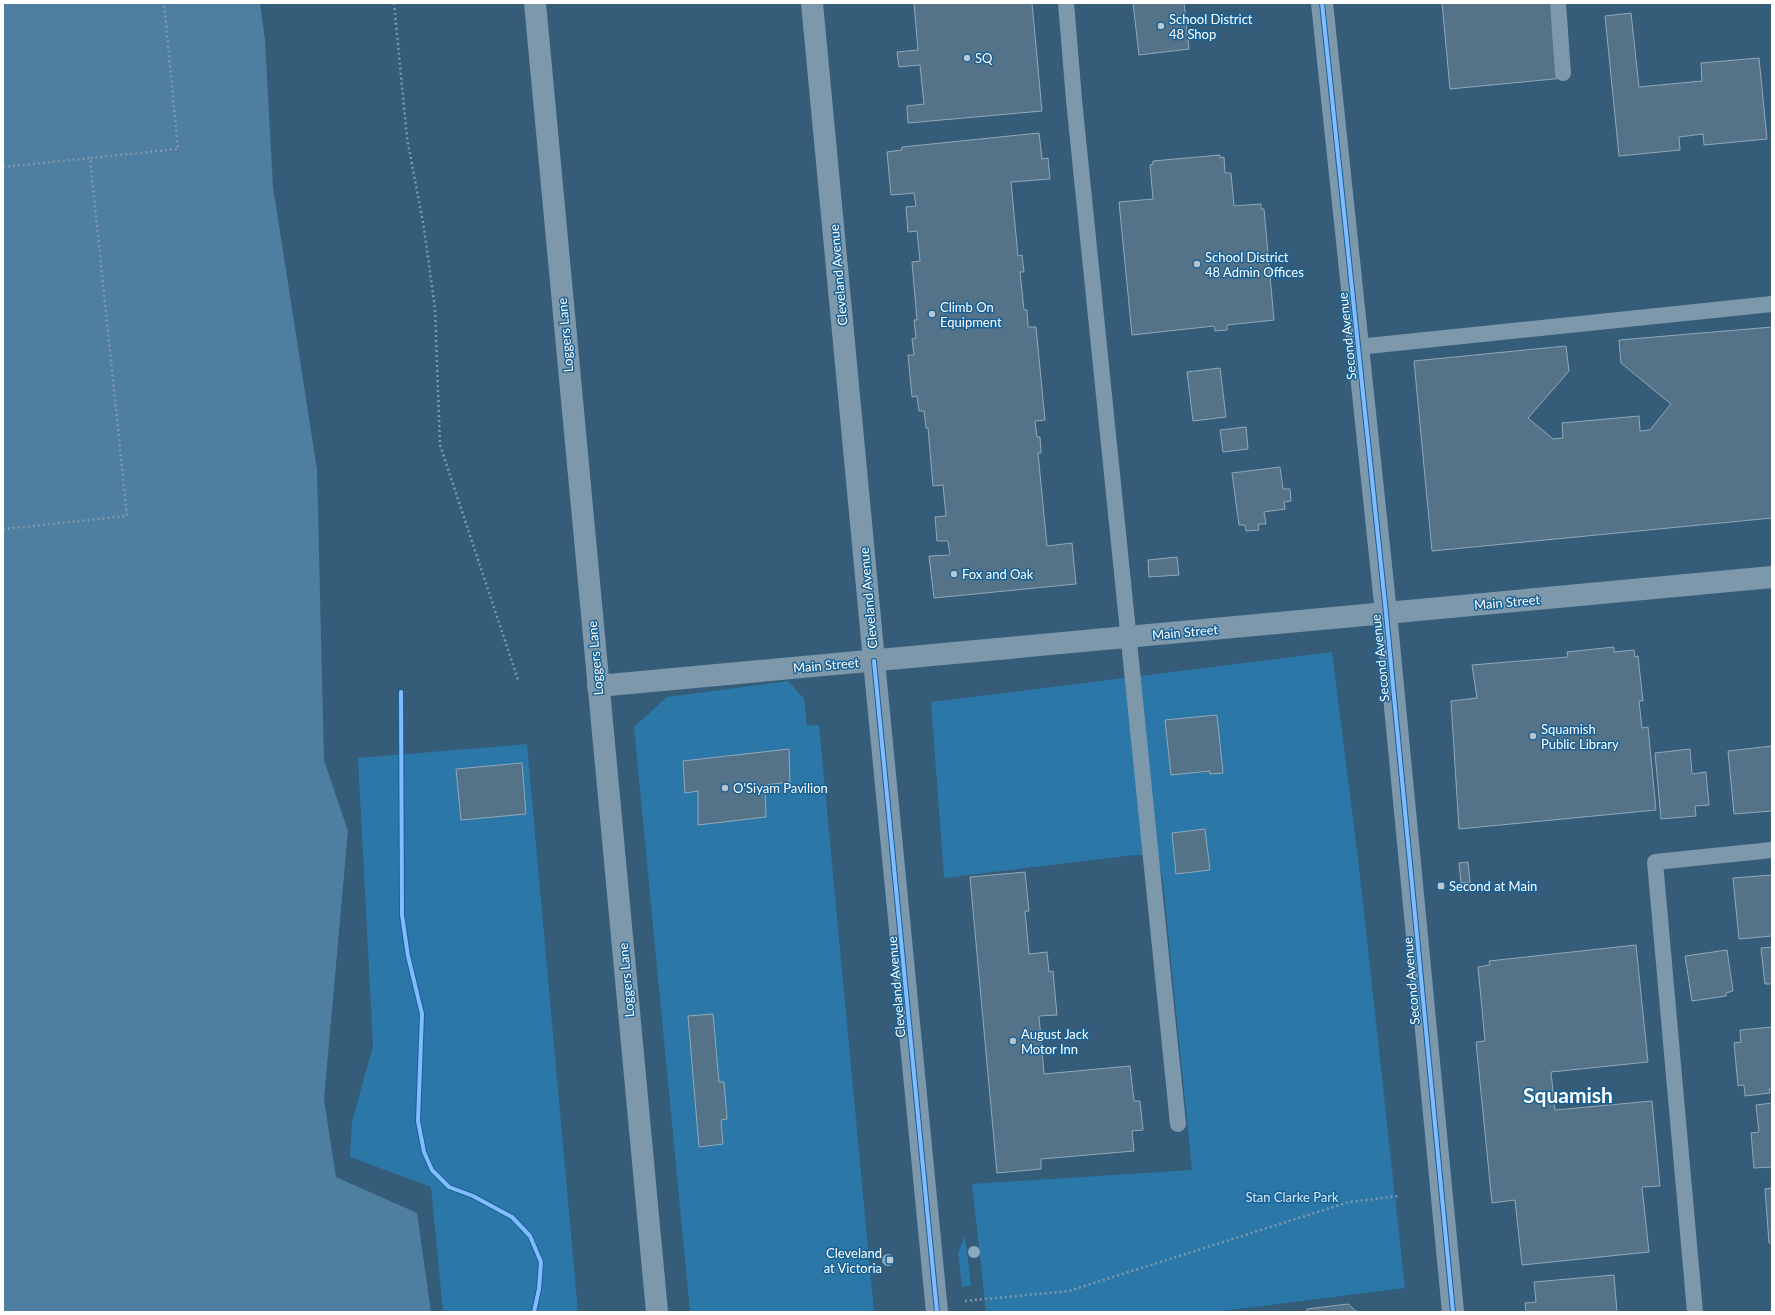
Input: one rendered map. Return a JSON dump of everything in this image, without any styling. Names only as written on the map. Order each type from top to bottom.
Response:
[{"type":"street","name":"Loggers Lane","points":[[535,3],[657,1312]]},
{"type":"street","name":"Cleveland Avenue","points":[[812,3],[937,1312]]},
{"type":"street","name":"Second Avenue","points":[[1322,3],[1386,613],[1453,1312]]},
{"type":"street","name":"Main Street","points":[[598,686],[1772,576]]},
{"type":"lane","points":[[1066,3],[1074,100],[1130,637],[1178,1124]]},
{"type":"lane","points":[[1558,3],[1563,73]]},
{"type":"lane","points":[[1358,347],[1772,304]]},
{"type":"lane","points":[[1695,1312],[1655,862],[1772,850]]},
{"type":"path","points":[[3,167],[178,148],[164,3]]},
{"type":"path","points":[[394,3],[407,138],[424,228],[436,309],[440,445],[518,680]]},
{"type":"path","points":[[3,529],[127,516],[90,158]]},
{"type":"path","points":[[962,1301],[1069,1291],[1349,1202],[1400,1196]]},
{"type":"green space","name":"Stan Clarke Park","points":[[1332,652],[1358,858],[1405,1288],[1214,1312],[986,1312],[972,1184],[1192,1170],[1163,882],[1158,855],[1135,855],[944,878],[931,702]]},
{"type":"green space","points":[[788,681],[804,699],[807,726],[819,725],[874,1312],[690,1312],[634,727],[667,697]]},
{"type":"green space","points":[[527,744],[578,1312],[443,1312],[431,1187],[350,1157],[352,1122],[373,1046],[358,758]]},
{"type":"green space","points":[[965,1236],[971,1286],[962,1287],[958,1253]]},
{"type":"shaded area","points":[[3,3],[260,3],[265,40],[273,187],[317,469],[324,760],[348,831],[324,1099],[336,1177],[417,1213],[431,1312],[3,1312]]},
{"type":"building","name":"SQ","points":[[914,3],[1032,3],[1042,111],[908,123],[907,106],[924,104],[920,65],[899,67],[897,52],[918,50]]},
{"type":"building","name":"School District 48 Shop","points":[[1133,3],[1184,3],[1189,49],[1139,55]]},
{"type":"building","points":[[1442,3],[1557,3],[1564,78],[1450,89]]},
{"type":"building","points":[[1631,13],[1639,87],[1702,81],[1701,63],[1759,58],[1767,139],[1704,145],[1703,134],[1679,137],[1680,150],[1619,156],[1605,16]]},
{"type":"building","points":[[1039,133],[1042,159],[1048,158],[1050,179],[1011,182],[1018,256],[1022,255],[1024,272],[1020,272],[1024,310],[1027,310],[1028,327],[1036,327],[1045,420],[1035,421],[1037,437],[1040,437],[1041,453],[1038,453],[1047,546],[1072,543],[1076,584],[934,598],[929,556],[950,555],[948,541],[937,541],[935,517],[946,516],[943,485],[933,486],[928,428],[926,428],[924,411],[919,411],[917,396],[912,397],[908,355],[914,355],[912,339],[916,338],[914,320],[917,320],[912,262],[920,261],[917,231],[908,232],[906,207],[916,206],[914,193],[891,195],[887,152],[902,150],[902,147]]},
{"type":"building","name":"School District 48 Admin Offices","points":[[1220,155],[1220,158],[1224,157],[1225,173],[1231,173],[1234,206],[1261,204],[1261,209],[1264,209],[1274,320],[1227,325],[1227,330],[1215,331],[1214,326],[1132,335],[1119,202],[1153,199],[1150,165],[1153,164],[1153,161]]},
{"type":"building","points":[[1772,327],[1772,518],[1432,551],[1414,361],[1566,346],[1569,371],[1528,418],[1553,439],[1563,438],[1562,423],[1639,416],[1640,431],[1650,430],[1671,404],[1621,363],[1619,340]]},
{"type":"building","points":[[1220,368],[1226,417],[1193,421],[1187,372]]},
{"type":"building","points":[[1246,427],[1248,449],[1223,452],[1220,430]]},
{"type":"building","points":[[1280,467],[1283,489],[1290,489],[1291,501],[1284,502],[1285,509],[1264,512],[1266,524],[1258,524],[1259,530],[1246,531],[1245,525],[1239,525],[1232,473]]},
{"type":"building","points":[[1177,557],[1179,575],[1149,577],[1148,560]]},
{"type":"building","points":[[1614,647],[1614,652],[1634,650],[1635,657],[1638,656],[1643,701],[1639,701],[1642,728],[1648,727],[1656,810],[1459,829],[1451,701],[1477,698],[1472,665],[1568,657],[1567,652]]},
{"type":"building","points":[[1217,715],[1223,773],[1210,774],[1210,771],[1171,775],[1165,720]]},
{"type":"building","points":[[1772,746],[1772,811],[1734,814],[1728,751]]},
{"type":"building","name":"O'Siyam Pavilion","points":[[789,749],[790,782],[765,785],[766,817],[698,825],[698,791],[685,793],[683,761]]},
{"type":"building","points":[[1690,749],[1692,774],[1706,772],[1709,805],[1695,806],[1696,816],[1661,819],[1655,753]]},
{"type":"building","points":[[522,763],[526,814],[461,820],[456,769]]},
{"type":"building","points":[[1205,829],[1210,870],[1176,874],[1172,833]]},
{"type":"building","points":[[1468,862],[1470,882],[1461,883],[1459,863]]},
{"type":"building","name":"August Jack Motor Inn","points":[[1025,872],[1029,911],[1025,911],[1029,954],[1047,952],[1049,972],[1053,971],[1057,1015],[1039,1016],[1044,1074],[1130,1066],[1134,1101],[1140,1101],[1143,1130],[1132,1131],[1134,1151],[1041,1159],[1041,1169],[997,1173],[970,877]]},
{"type":"building","points":[[1772,875],[1772,936],[1739,939],[1733,878]]},
{"type":"building","points":[[1636,945],[1648,1062],[1551,1072],[1555,1110],[1652,1101],[1660,1186],[1642,1187],[1649,1252],[1522,1265],[1515,1200],[1492,1203],[1476,1042],[1485,1041],[1478,967],[1490,965],[1489,961]]},
{"type":"building","points":[[1772,947],[1772,984],[1765,984],[1761,948]]},
{"type":"building","points":[[1727,950],[1733,991],[1726,993],[1726,996],[1692,1001],[1685,956]]},
{"type":"building","points":[[713,1014],[719,1082],[724,1082],[727,1119],[721,1120],[723,1144],[699,1147],[688,1016]]},
{"type":"building","points":[[1772,1027],[1772,1089],[1769,1089],[1770,1093],[1745,1096],[1744,1085],[1738,1086],[1734,1043],[1741,1042],[1740,1030]]},
{"type":"building","points":[[1772,1103],[1772,1167],[1754,1168],[1751,1133],[1759,1132],[1756,1105]]},
{"type":"building","points":[[1772,1188],[1772,1243],[1769,1243],[1765,1189]]},
{"type":"building","points":[[1614,1275],[1617,1312],[1526,1312],[1525,1303],[1536,1302],[1534,1282]]},
{"type":"building","points":[[1348,1304],[1357,1312],[1307,1312],[1307,1309]]},
{"type":"cycle path","points":[[1322,3],[1386,613],[1453,1312]]},
{"type":"cycle path","points":[[874,661],[937,1312]]},
{"type":"cycle path","points":[[401,692],[402,915],[408,956],[422,1014],[418,1121],[424,1152],[432,1170],[449,1187],[473,1196],[512,1217],[530,1236],[541,1262],[539,1289],[534,1312]]},
{"type":"place","name":"School District 48 Shop","points":[[1161,26]]},
{"type":"place","name":"SQ","points":[[967,58]]},
{"type":"place","name":"School District 48 Admin Offices","points":[[1197,264]]},
{"type":"place","name":"Climb On Equipment","points":[[932,314]]},
{"type":"place","name":"Fox and Oak","points":[[954,574]]},
{"type":"place","name":"Squamish Public Library","points":[[1533,736]]},
{"type":"place","name":"O'Siyam Pavilion","points":[[725,788]]},
{"type":"place","name":"Second at Main","points":[[1441,886]]},
{"type":"place","name":"August Jack Motor Inn","points":[[1013,1041]]},
{"type":"place","name":"Cleveland at Victoria","points":[[890,1260]]},
{"type":"district","name":"Squamish","points":[[1568,1094]]}]
